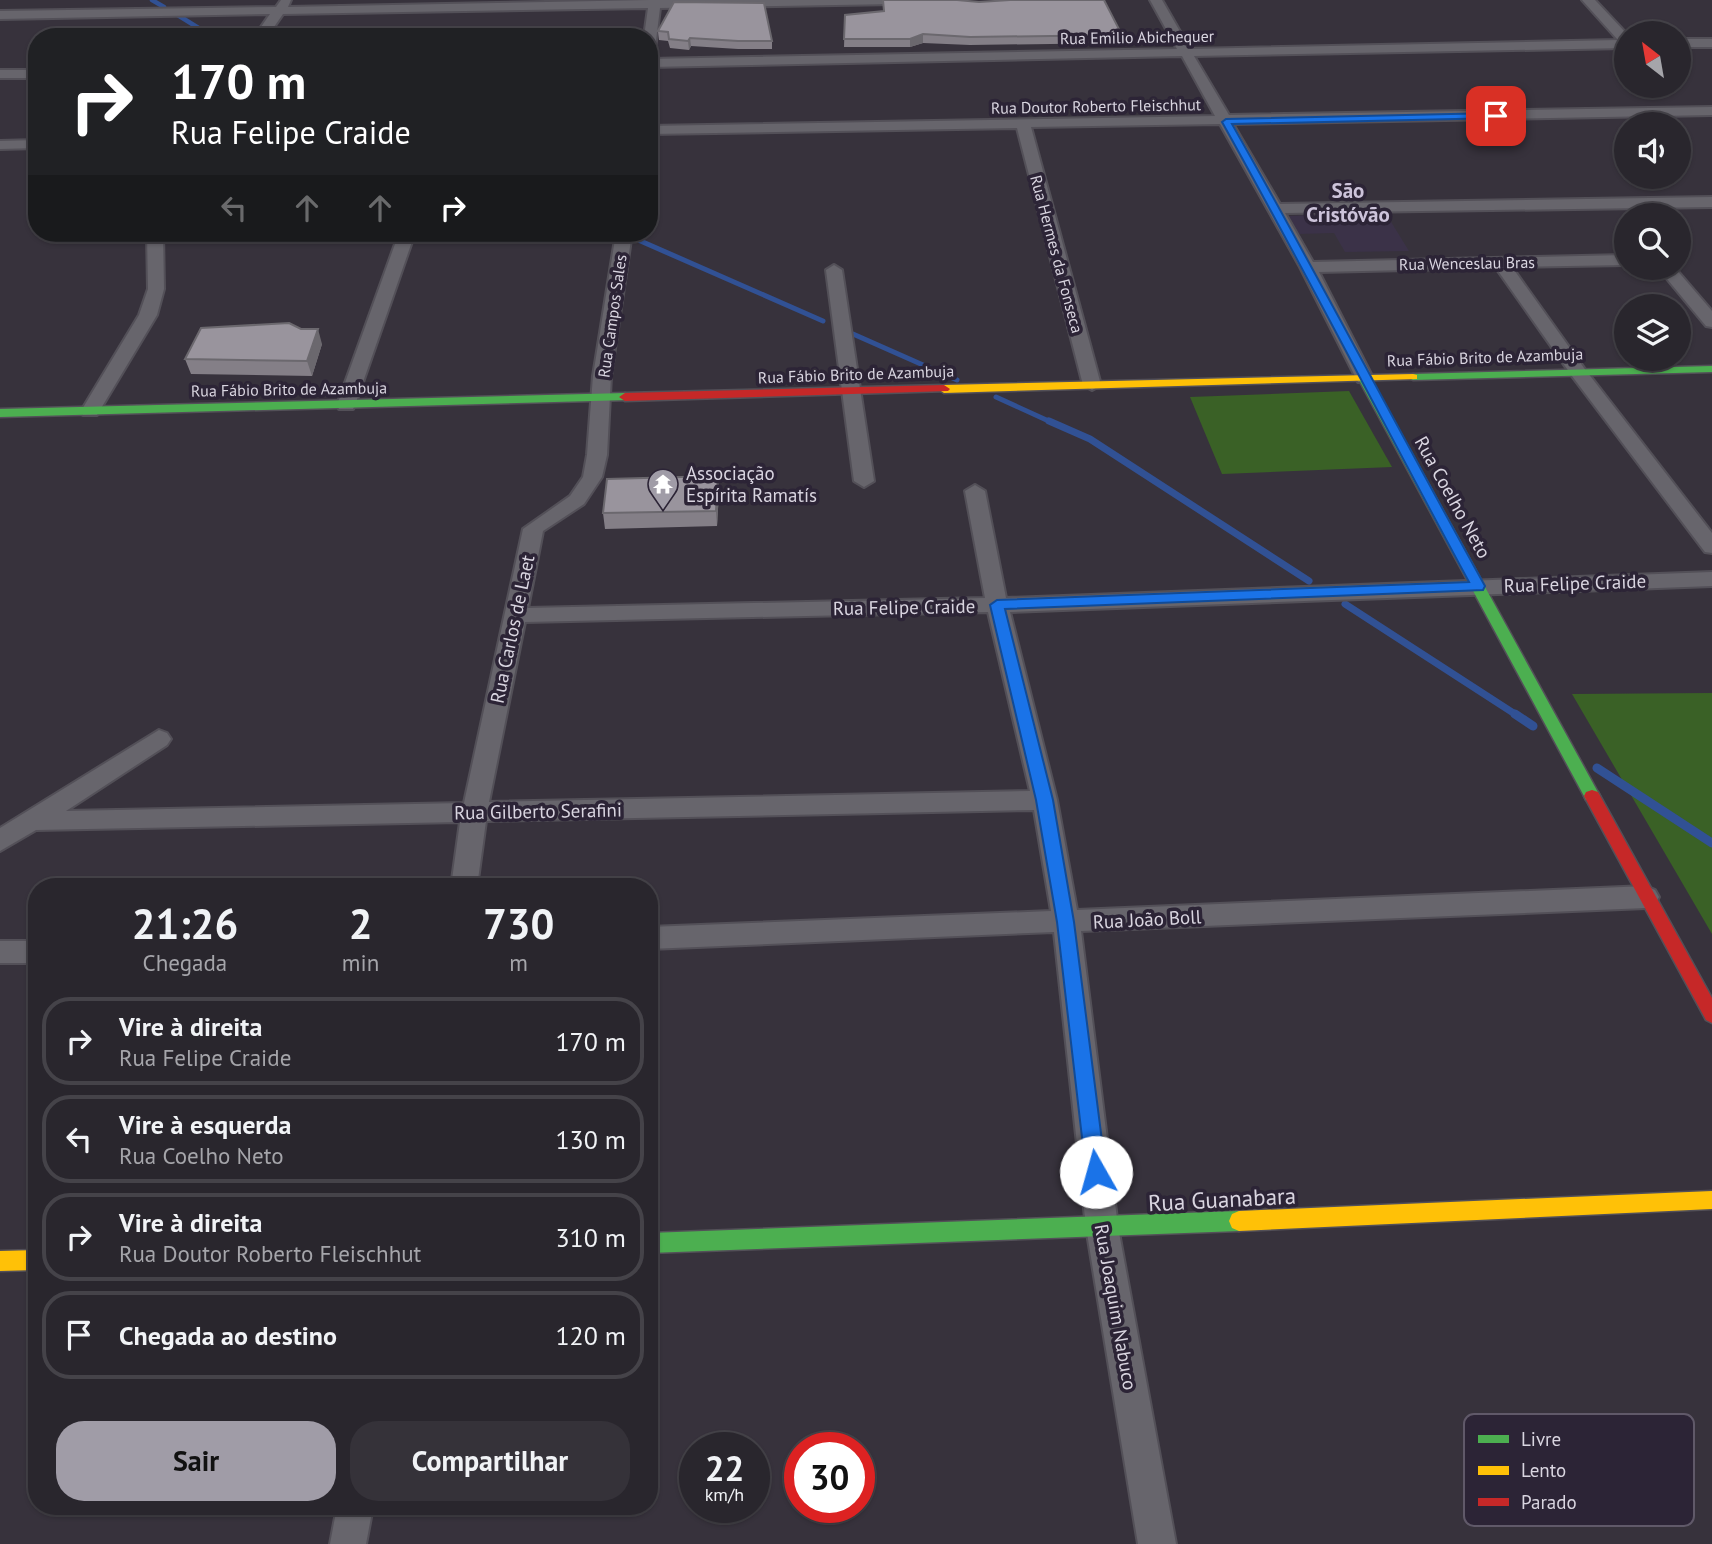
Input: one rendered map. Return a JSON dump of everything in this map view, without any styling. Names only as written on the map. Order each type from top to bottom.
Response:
[{"type":"street","points":[[0,15],[284,5],[896,0]]},
{"type":"street","name":"Rua Coelho Neto","points":[[1156,0],[1308,267],[1364,378],[1712,1015]]},
{"type":"street","points":[[1588,0],[1614,29]]},
{"type":"street","points":[[652,28],[655,2]]},
{"type":"street","points":[[267,28],[284,5]]},
{"type":"street","name":"Rua Emilio Abichequer","points":[[658,64],[1614,43]]},
{"type":"street","points":[[1691,43],[1712,43]]},
{"type":"street","points":[[0,75],[28,74]]},
{"type":"street","name":"Rua Doutor Roberto Fleischhut","points":[[658,130],[1226,122],[1712,111]]},
{"type":"street","name":"Rua Hermes da Fonseca","points":[[1023,124],[1092,385]]},
{"type":"street","points":[[0,145],[28,144]]},
{"type":"street","points":[[1275,209],[1712,202]]},
{"type":"street","points":[[90,411],[148,314],[156,289],[155,242]]},
{"type":"street","points":[[346,405],[404,242]]},
{"type":"street","name":"Rua Campos Sales","points":[[600,398],[623,242]]},
{"type":"street","name":"Rua Wenceslau Bras","points":[[1308,267],[1614,260]]},
{"type":"street","points":[[1500,262],[1578,372],[1712,547]]},
{"type":"street","points":[[834,270],[864,481]]},
{"type":"street","points":[[1676,280],[1712,322]]},
{"type":"street","name":"Rua Fábio Brito de Azambuja","points":[[0,413],[1712,369]]},
{"type":"street","name":"Rua Carlos de Laet","points":[[465,878],[474,813],[533,529],[546,518],[571,505],[587,489],[594,473],[600,398]]},
{"type":"street","name":"Rua Joaquim Nabuco","points":[[975,491],[997,605],[1045,800],[1066,922],[1102,1227],[1157,1544]]},
{"type":"street","name":"Rua Felipe Craide","points":[[515,615],[997,605],[1712,579]]},
{"type":"street","points":[[0,841],[159,739]]},
{"type":"street","name":"Rua Gilberto Serafini","points":[[32,821],[1045,800]]},
{"type":"street","name":"Rua João Boll","points":[[658,937],[1646,897]]},
{"type":"street","points":[[0,952],[28,952]]},
{"type":"street","name":"Rua Guanabara","points":[[658,1243],[1102,1227],[1712,1200]]},
{"type":"street","points":[[0,1261],[28,1260]]},
{"type":"street","points":[[348,1544],[353,1515]]},
{"type":"shaded area","points":[[1385,212],[1409,251],[1345,252],[1334,233],[1299,234],[1289,216]]},
{"type":"green space","points":[[1349,391],[1392,467],[1222,474],[1190,397]]},
{"type":"green space","points":[[1712,693],[1712,934],[1572,694]]},
{"type":"building","points":[[883,0],[1104,0],[1122,35],[970,37],[923,34],[910,39],[844,39],[845,15],[884,11]]},
{"type":"building","points":[[674,2],[764,3],[772,41],[669,39],[668,32],[658,31]]},
{"type":"building","points":[[289,323],[301,329],[318,329],[307,361],[185,359],[201,328]]},
{"type":"building","points":[[718,476],[716,511],[603,513],[607,479]]},
{"type":"waterway","points":[[152,0],[164,7]]},
{"type":"waterway","points":[[176,14],[199,28]]},
{"type":"waterway","points":[[643,242],[823,321]]},
{"type":"waterway","points":[[853,334],[957,380]]},
{"type":"waterway","points":[[996,397],[1053,423]]},
{"type":"waterway","points":[[1049,421],[1090,439],[1309,581]]},
{"type":"waterway","points":[[1345,604],[1518,716]]},
{"type":"waterway","points":[[1518,716],[1533,726]]},
{"type":"waterway","points":[[1597,768],[1712,843]]},
{"type":"traffic: fast","points":[[1413,377],[1712,369]]},
{"type":"traffic: fast","points":[[1364,378],[1592,796]]},
{"type":"traffic: fast","points":[[0,413],[625,397]]},
{"type":"traffic: fast","points":[[658,1243],[1239,1221]]},
{"type":"traffic: slow","points":[[944,389],[1413,377]]},
{"type":"traffic: slow","points":[[1239,1221],[1712,1200]]},
{"type":"traffic: slow","points":[[0,1261],[28,1260]]},
{"type":"traffic: jam","points":[[625,397],[944,389]]},
{"type":"traffic: jam","points":[[1592,796],[1712,1015]]},
{"type":"place","name":"Associação Espírita Ramatís","points":[[663,511]]},
{"type":"district","name":"São Cristóvão","points":[[1348,202]]},
{"type":"route","points":[[1096,1172],[1066,922],[1045,800],[997,605],[1478,586],[1364,378],[1308,267],[1226,122],[1496,116]]}]
